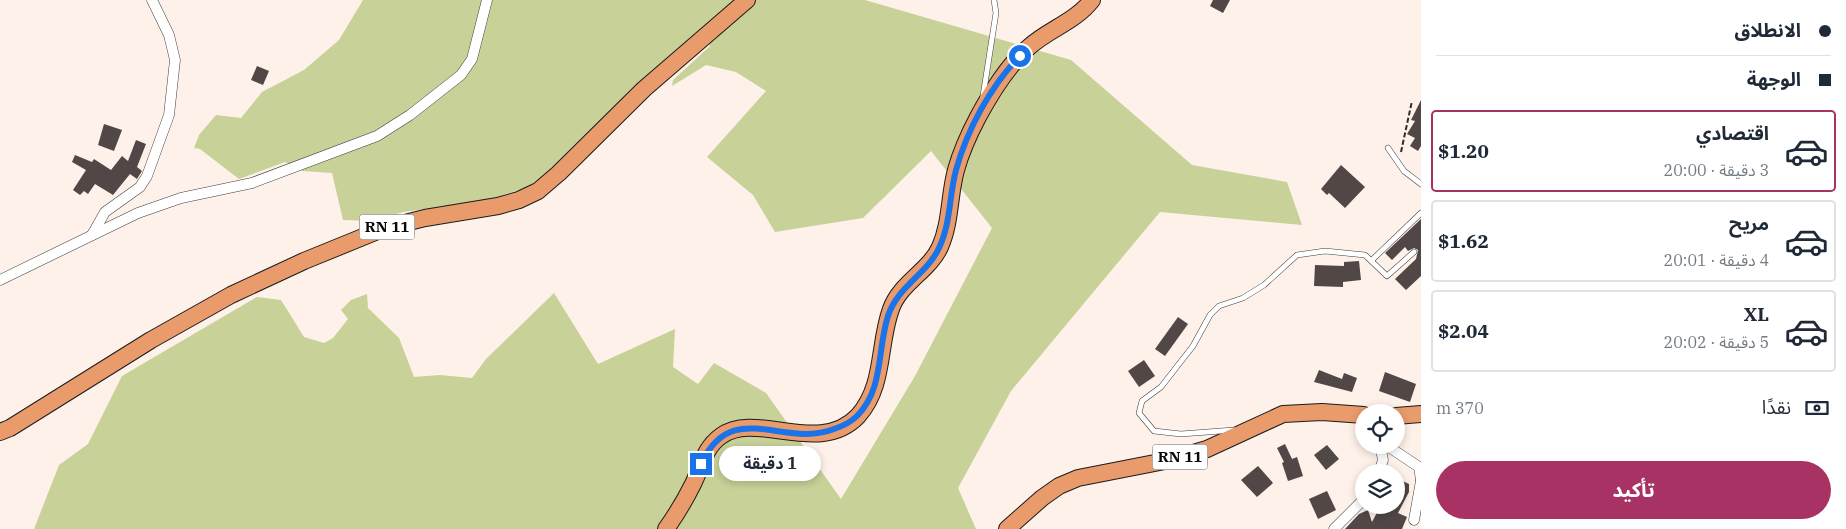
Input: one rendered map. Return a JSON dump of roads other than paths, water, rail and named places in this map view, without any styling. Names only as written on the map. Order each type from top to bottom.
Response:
[{"type":"main road","name":"RN 11","points":[[0,432],[10,428],[151,340],[223,299],[304,261],[385,228],[425,218],[498,206],[519,200],[538,191],[559,173],[644,89],[747,0]]},
{"type":"main road","points":[[666,529],[684,503],[708,448],[732,429],[760,429],[792,434],[828,432],[851,421],[865,407],[872,395],[877,378],[887,318],[892,305],[900,292],[927,266],[939,249],[948,221],[956,170],[968,137],[979,116],[1012,64],[1035,42],[1076,17],[1092,0]]},
{"type":"main road","name":"RN 11","points":[[1007,529],[1042,498],[1072,480],[1170,460],[1207,449],[1283,414],[1298,412],[1355,415]]},
{"type":"main road","points":[[1405,415],[1421,414]]},
{"type":"street","points":[[92,235],[105,212],[132,193],[143,182],[169,115],[175,60],[169,35],[152,0]]},
{"type":"street","points":[[0,280],[138,213],[181,198],[252,183],[377,136],[417,110],[461,75],[472,59],[487,0]]},
{"type":"street","points":[[1400,454],[1419,467],[1421,481],[1414,520]]},
{"type":"street","points":[[1334,529],[1355,508]]},
{"type":"lane","points":[[979,116],[996,13],[994,0]]},
{"type":"lane","points":[[1388,148],[1398,164],[1421,184]]},
{"type":"lane","points":[[1372,260],[1421,213]]},
{"type":"lane","points":[[1250,428],[1181,434],[1154,431],[1139,413],[1142,401],[1161,387],[1193,346],[1210,315],[1219,306],[1243,298],[1264,285],[1297,255],[1325,251],[1365,254],[1387,276],[1414,252]]}]
